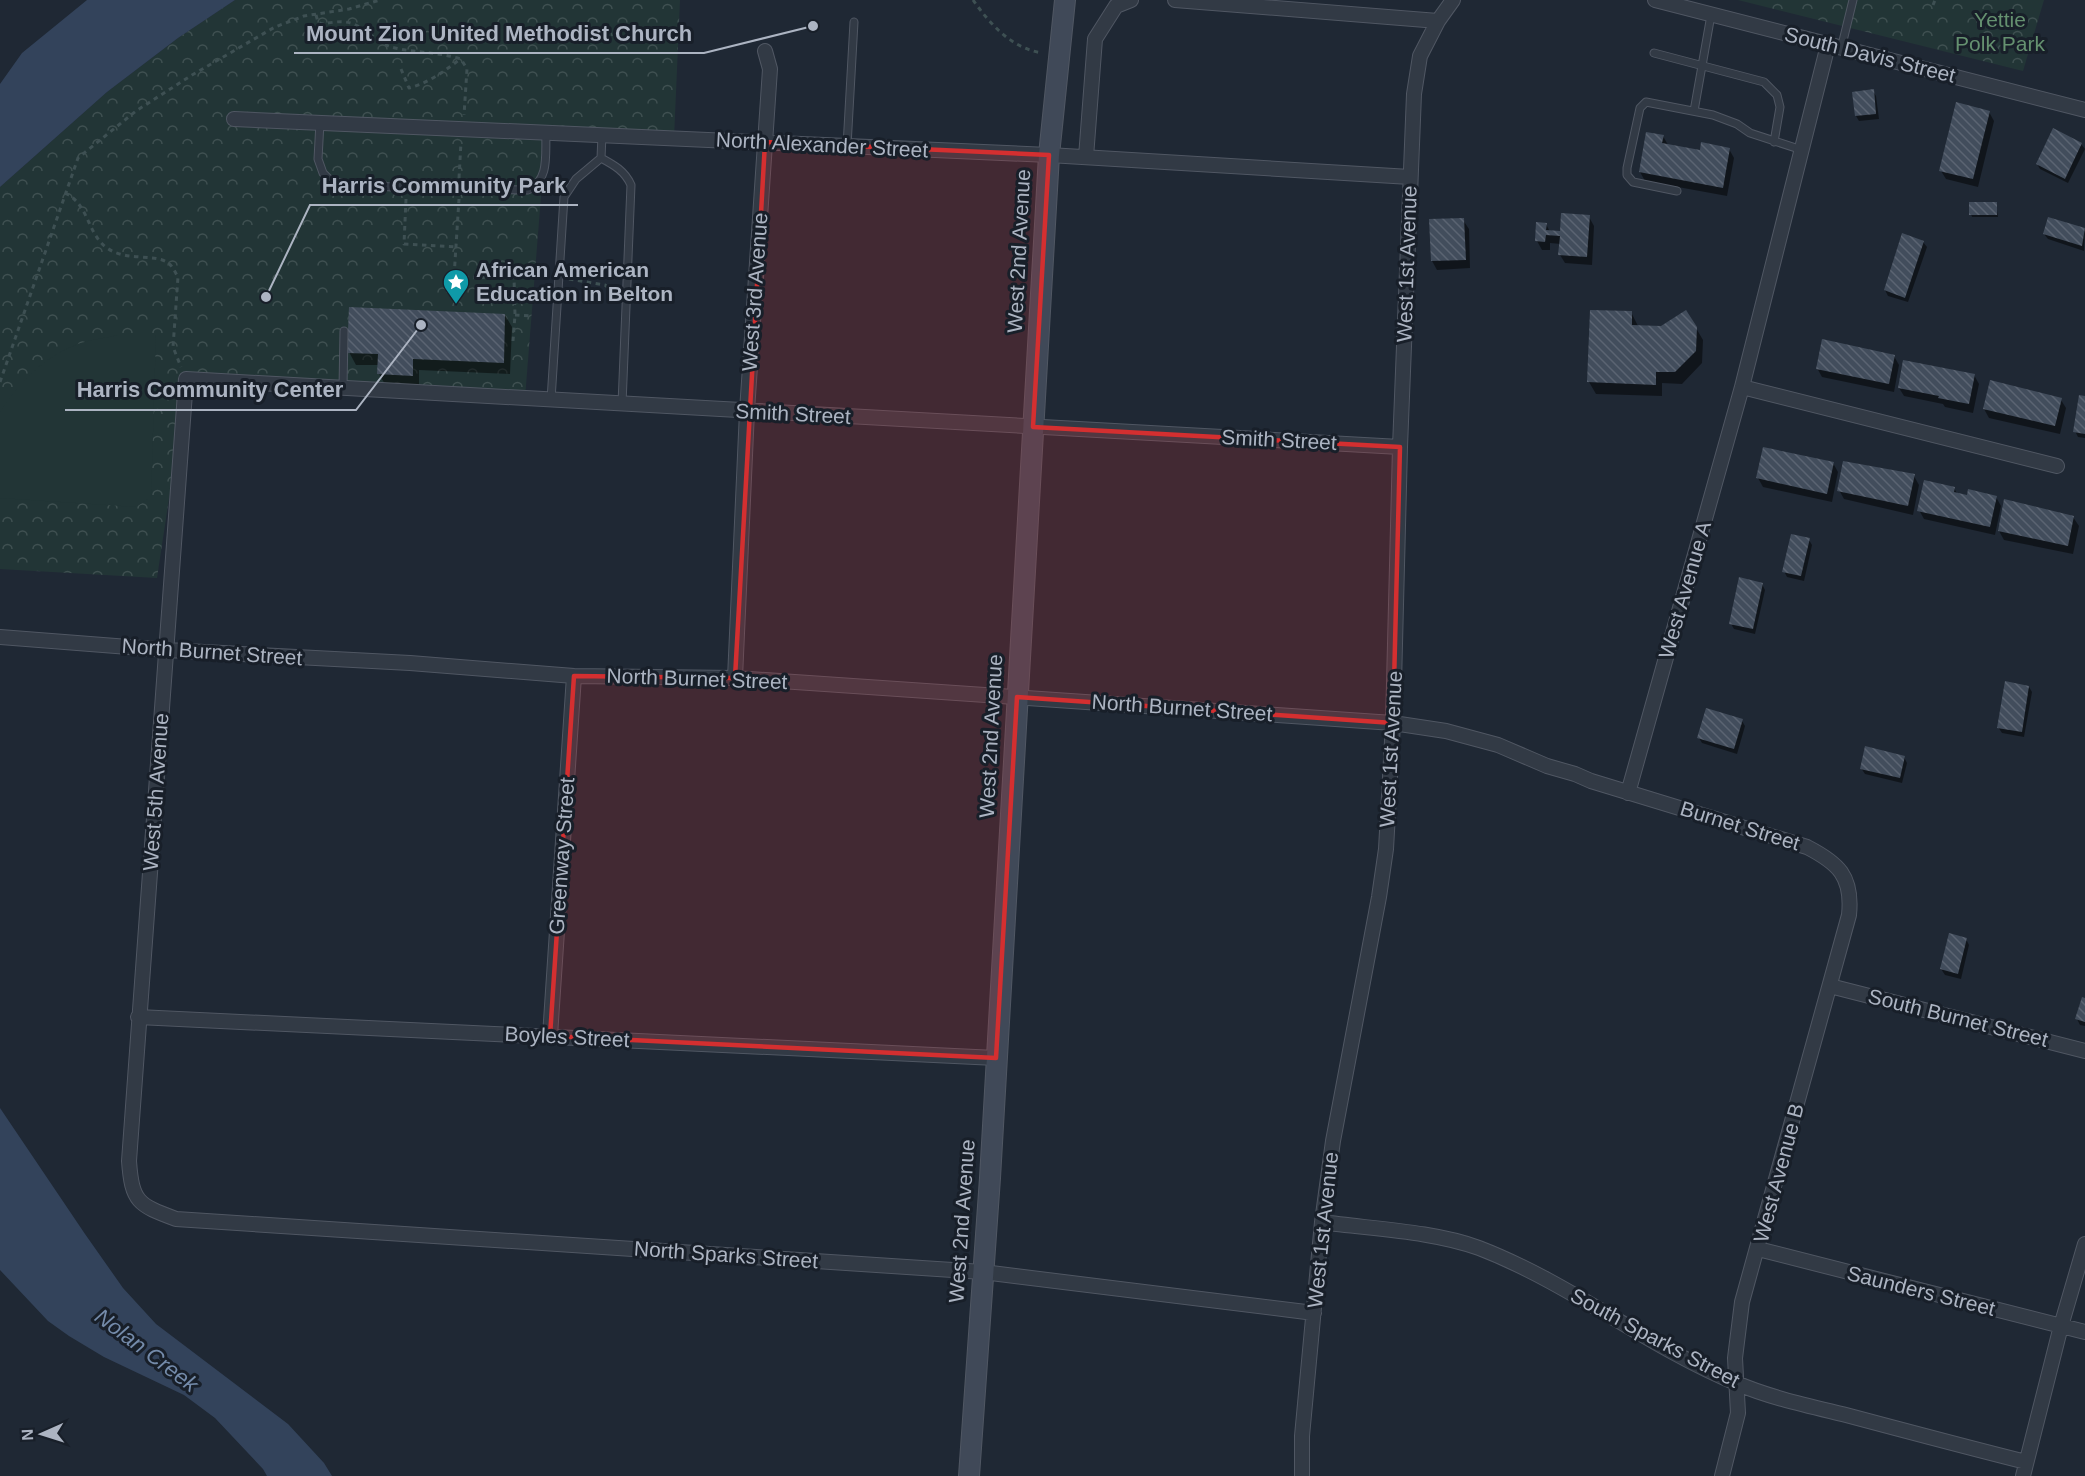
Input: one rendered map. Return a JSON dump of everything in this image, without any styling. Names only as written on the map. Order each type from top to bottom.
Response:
[{"type":"street","points":[[1086,157],[1095,39],[1116,6],[1131,0]]},
{"type":"street","points":[[1175,0],[1438,21]]},
{"type":"street","name":"West 1st Avenue","points":[[1302,1476],[1302,1436],[1322,1222],[1333,1141],[1386,849],[1393,723],[1400,447],[1414,94],[1420,56],[1438,21],[1453,0]]},
{"type":"street","name":"South Davis Street","points":[[1655,0],[2085,110]]},
{"type":"street","name":"West 2nd Avenue","points":[[969,1476],[990,1178],[1049,155],[1065,4]]},
{"type":"street","name":"West Avenue A","points":[[1629,793],[1742,387],[1802,150],[1835,47]]},
{"type":"street","name":"West 3rd Avenue","points":[[735,678],[747,411],[770,69],[765,51]]},
{"type":"street","name":"North Alexander Street","points":[[234,119],[1049,155],[1410,177]]},
{"type":"street","name":"Smith Street","points":[[186,379],[1400,447]]},
{"type":"street","name":"West 5th Avenue","points":[[140,1203],[131,1187],[129,1161],[186,379]]},
{"type":"street","points":[[1742,387],[2057,466]]},
{"type":"street","name":"North Burnet Street","points":[[0,637],[167,650],[410,663],[574,676],[735,678],[1393,723]]},
{"type":"street","name":"Greenway Street","points":[[550,1036],[574,676]]},
{"type":"street","points":[[1393,723],[1446,731],[1497,744],[1547,766],[1629,793]]},
{"type":"street","name":"Burnet Street","points":[[1629,793],[1807,846],[1830,859],[1843,873]]},
{"type":"street","name":"West Avenue B","points":[[1722,1476],[1738,1413],[1735,1358],[1738,1323],[1849,915],[1850,901],[1843,873]]},
{"type":"street","name":"South Burnet Street","points":[[1830,986],[2085,1050]]},
{"type":"street","name":"Boyles Street","points":[[138,1017],[996,1058]]},
{"type":"street","name":"North Sparks Street","points":[[140,1203],[176,1219],[983,1272],[1314,1313]]},
{"type":"street","name":"South Sparks Street","points":[[1322,1222],[1419,1235],[1476,1247],[1503,1258],[1684,1358],[1738,1384],[2024,1469]]},
{"type":"street","points":[[2024,1469],[2085,1244]]},
{"type":"street","name":"Saunders Street","points":[[1758,1249],[2085,1332]]},
{"type":"lane","points":[[1835,47],[1853,0]]},
{"type":"lane","points":[[1694,111],[1711,15]]},
{"type":"lane","points":[[847,146],[854,22]]},
{"type":"lane","points":[[1654,52],[1764,82],[1778,95],[1780,107],[1774,142]]},
{"type":"lane","points":[[1677,191],[1633,182],[1627,176],[1626,168],[1640,108],[1646,102],[1694,111],[1737,124],[1750,133],[1802,150]]},
{"type":"lane","points":[[320,122],[318,159],[323,173],[331,181],[406,188],[528,190],[537,186],[544,174],[546,132]]},
{"type":"lane","points":[[551,400],[564,197],[576,179],[601,158],[602,135]]},
{"type":"lane","points":[[601,158],[628,176],[631,185],[622,404]]},
{"type":"lane","points":[[343,388],[344,331]]},
{"type":"path","points":[[0,382],[78,158],[136,111],[192,75],[275,27],[304,16],[349,9],[380,0]]},
{"type":"path","points":[[973,0],[986,18],[1007,38],[1027,51],[1058,55]]},
{"type":"path","points":[[1933,5],[1935,0]]},
{"type":"path","points":[[401,69],[409,88],[441,74],[461,59]]},
{"type":"path","points":[[406,188],[404,244],[457,247]]},
{"type":"path","points":[[65,193],[75,198],[97,237],[107,248],[120,255],[166,261],[174,269],[178,277],[173,347],[186,379]]},
{"type":"path","points":[[513,341],[514,277]]},
{"type":"path","points":[[454,278],[514,277],[582,280],[604,285],[627,303]]},
{"type":"path","points":[[515,315],[531,316]]},
{"type":"highlighted area","points":[[765,142],[1049,155],[1033,427],[1400,447],[1393,723],[1017,697],[996,1058],[550,1036],[574,676],[735,678]]},
{"type":"green space","points":[[235,0],[680,0],[674,138],[546,133],[525,398],[187,379],[157,578],[0,569],[0,187],[107,92],[178,38]]},
{"type":"green space","name":"Yettie Polk Park","points":[[1738,0],[2044,0],[2023,71]]},
{"type":"green space","points":[[118,335],[156,335],[151,497],[136,507],[0,498],[0,412],[25,380],[45,362],[81,343]]},
{"type":"water","points":[[87,0],[235,0],[178,38],[107,92],[0,187],[0,84],[22,53]]},
{"type":"water","name":"Nolan Creek","points":[[0,1108],[123,1288],[156,1324],[288,1424],[324,1463],[332,1476],[267,1476],[215,1418],[184,1395],[104,1357],[69,1336],[48,1321],[0,1270]]},
{"type":"building","points":[[1874,89],[1876,114],[1855,116],[1852,92]]},
{"type":"building","points":[[1956,102],[1990,111],[1973,179],[1939,171]]},
{"type":"building","points":[[2053,128],[2082,143],[2065,179],[2036,164]]},
{"type":"building","points":[[1646,132],[1664,135],[1662,143],[1700,150],[1701,142],[1730,148],[1723,188],[1639,172]]},
{"type":"building","points":[[1969,202],[1997,202],[1997,215],[1969,215]]},
{"type":"building","points":[[1561,213],[1590,215],[1587,257],[1558,255],[1560,236],[1546,235],[1545,242],[1535,241],[1536,222],[1547,223],[1546,230],[1560,231]]},
{"type":"building","points":[[2048,217],[2085,228],[2082,246],[2043,234]]},
{"type":"building","points":[[1464,218],[1466,260],[1431,261],[1429,219]]},
{"type":"building","points":[[1902,233],[1924,241],[1905,298],[1884,290]]},
{"type":"building","points":[[349,307],[505,314],[504,363],[413,359],[413,376],[377,374],[378,354],[347,353]]},
{"type":"building","points":[[1590,310],[1632,311],[1632,325],[1661,326],[1686,310],[1697,327],[1696,351],[1675,372],[1656,372],[1656,385],[1587,382]]},
{"type":"building","points":[[1822,339],[1895,355],[1889,384],[1816,369]]},
{"type":"building","points":[[1903,360],[1975,374],[1969,404],[1898,388]]},
{"type":"building","points":[[1990,380],[2062,398],[2055,426],[1983,409]]},
{"type":"building","points":[[2079,395],[2085,396],[2085,434],[2073,432]]},
{"type":"building","points":[[1763,447],[1834,462],[1827,494],[1756,478]]},
{"type":"building","points":[[1843,461],[1915,474],[1908,506],[1837,491]]},
{"type":"building","points":[[1924,480],[1955,487],[1954,492],[1967,495],[1968,489],[1997,496],[1990,527],[1917,511]]},
{"type":"building","points":[[2004,499],[2074,516],[2068,546],[1998,531]]},
{"type":"building","points":[[1791,534],[1810,538],[1801,576],[1782,572]]},
{"type":"building","points":[[1739,577],[1763,583],[1753,629],[1729,624]]},
{"type":"building","points":[[2005,681],[2029,686],[2022,732],[1997,728]]},
{"type":"building","points":[[1706,708],[1743,719],[1734,749],[1697,738]]},
{"type":"building","points":[[1865,746],[1905,756],[1900,778],[1860,769]]},
{"type":"building","points":[[1949,933],[1967,938],[1958,974],[1940,969]]},
{"type":"building","points":[[2082,997],[2085,998],[2085,1022],[2075,1019]]},
{"type":"place","name":"Mount Zion United Methodist Church","points":[[813,26]]},
{"type":"place","name":"Harris Community Park","points":[[266,297]]},
{"type":"place","name":"African American Education in Belton","points":[[456,305]]},
{"type":"place","name":"Harris Community Center","points":[[421,325]]}]
